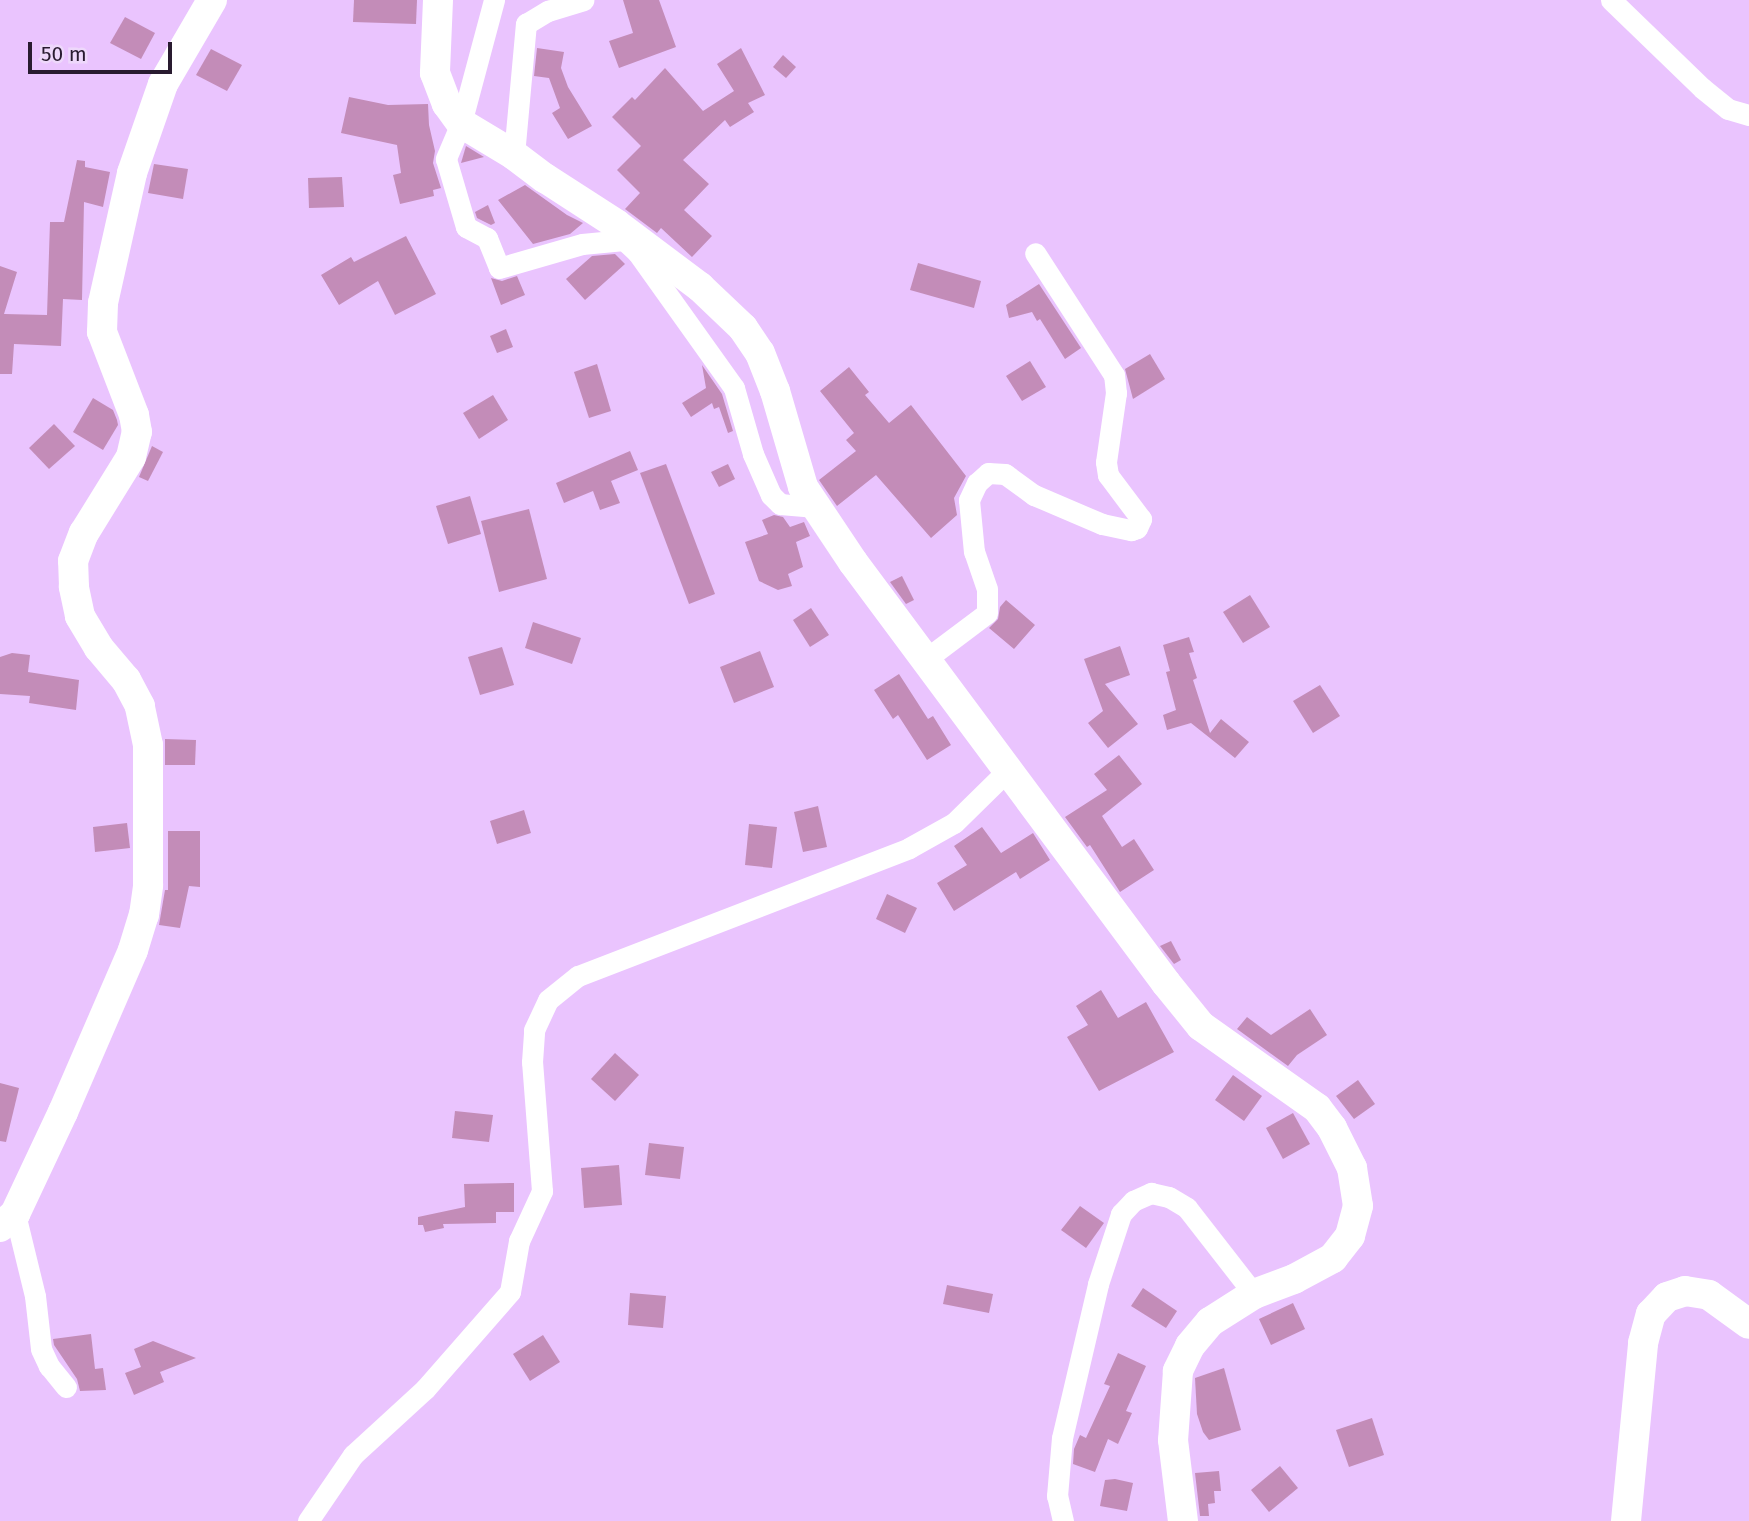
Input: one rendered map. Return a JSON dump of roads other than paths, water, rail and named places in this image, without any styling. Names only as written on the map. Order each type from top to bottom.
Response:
[{"type":"street","points":[[66,1387],[48,1366],[41,1349],[35,1296],[8,1220],[116,990],[144,915],[148,885],[148,745],[140,706],[126,680],[99,648],[80,616],[74,587],[73,561],[84,533],[131,457],[137,432],[134,415],[102,332],[103,303],[132,173],[153,106],[212,0]]},
{"type":"street","points":[[438,0],[435,73],[447,104],[461,123],[514,155],[616,224],[700,287],[743,328],[760,354],[775,391],[796,467],[816,507],[853,562],[1201,1026],[1317,1108],[1332,1128],[1352,1168],[1358,1206],[1350,1236],[1333,1258],[1294,1279],[1254,1294],[1210,1322],[1190,1346],[1178,1371],[1173,1440],[1183,1521]]},
{"type":"street","points":[[495,0],[461,123],[446,159],[449,177],[466,227],[487,238],[499,268],[582,244],[624,240],[637,252],[734,388],[753,454],[771,495],[780,504],[816,507]]},
{"type":"street","points":[[514,155],[526,24],[548,11],[583,0]]},
{"type":"street","points":[[1611,0],[1710,95],[1728,109],[1749,114]]},
{"type":"street","points":[[926,659],[988,613],[987,589],[974,552],[969,500],[977,483],[988,474],[1005,474],[1034,495],[1102,524],[1131,530],[1137,528],[1141,519],[1108,475],[1106,462],[1116,393],[1114,375],[1035,253]]},
{"type":"street","points":[[308,1521],[353,1455],[425,1389],[510,1292],[519,1241],[542,1191],[532,1062],[534,1030],[548,1000],[578,976],[909,848],[954,823],[1008,770]]},
{"type":"street","points":[[1063,1521],[1057,1496],[1062,1438],[1098,1284],[1121,1214],[1133,1201],[1151,1193],[1168,1197],[1187,1208],[1254,1294]]},
{"type":"street","points":[[1626,1521],[1643,1343],[1651,1314],[1667,1297],[1685,1291],[1709,1294],[1749,1324]]}]
